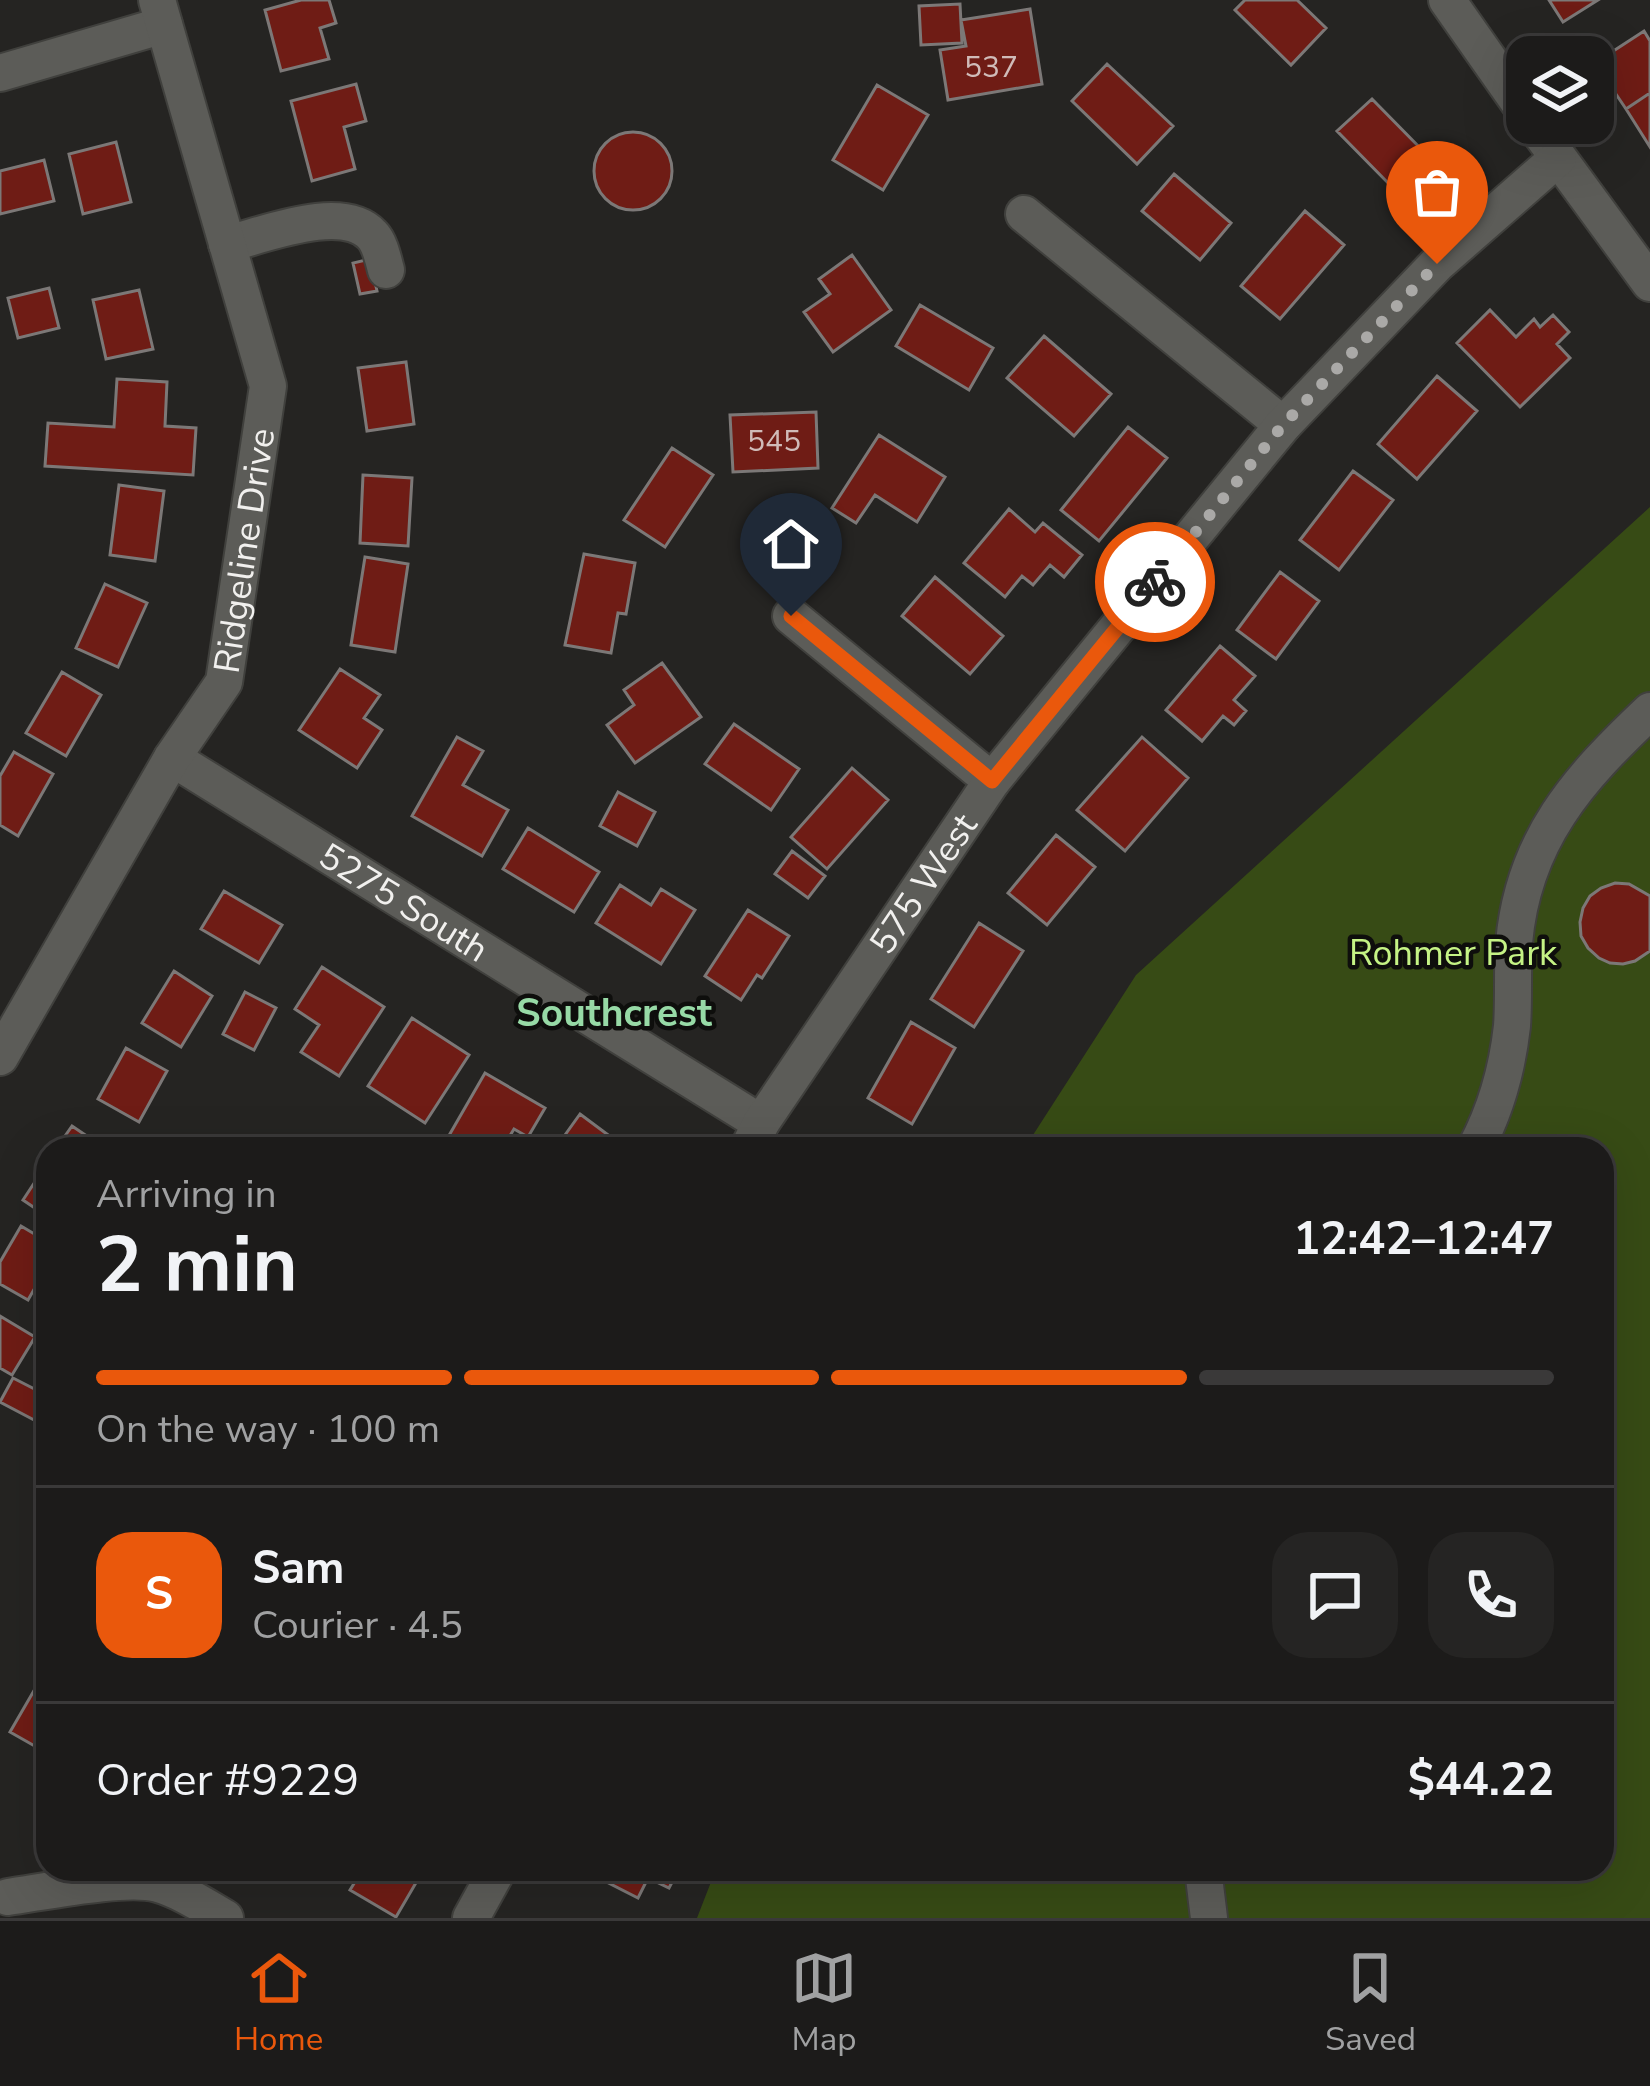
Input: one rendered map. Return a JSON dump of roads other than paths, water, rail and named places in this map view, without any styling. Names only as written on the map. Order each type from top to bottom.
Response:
[{"type":"street","points":[[1447,0],[1506,84]]},
{"type":"street","points":[[0,73],[160,13]]},
{"type":"street","name":"Ridgeline Drive","points":[[0,1057],[172,758],[224,682],[268,386],[160,13]]},
{"type":"street","points":[[1548,144],[1650,283]]},
{"type":"street","name":"575 West","points":[[754,1136],[992,781],[1283,425],[1437,264],[1558,158]]},
{"type":"street","points":[[1024,214],[1283,425]]},
{"type":"street","points":[[226,244],[311,222],[352,220],[375,237],[386,270]]},
{"type":"street","points":[[791,616],[992,781]]},
{"type":"street","points":[[1481,1137],[1506,1070],[1514,939],[1529,867],[1581,780],[1650,711]]},
{"type":"street","name":"5275 South","points":[[172,758],[754,1136]]},
{"type":"street","points":[[471,1918],[491,1881]]},
{"type":"street","points":[[1204,1881],[1209,1918]]},
{"type":"street","points":[[8,1900],[119,1882],[154,1883],[226,1918]]},
{"type":"district","name":"Southcrest","points":[[614,1012]]},
{"type":"park label","name":"Rohmer Park","points":[[1453,952]]}]
